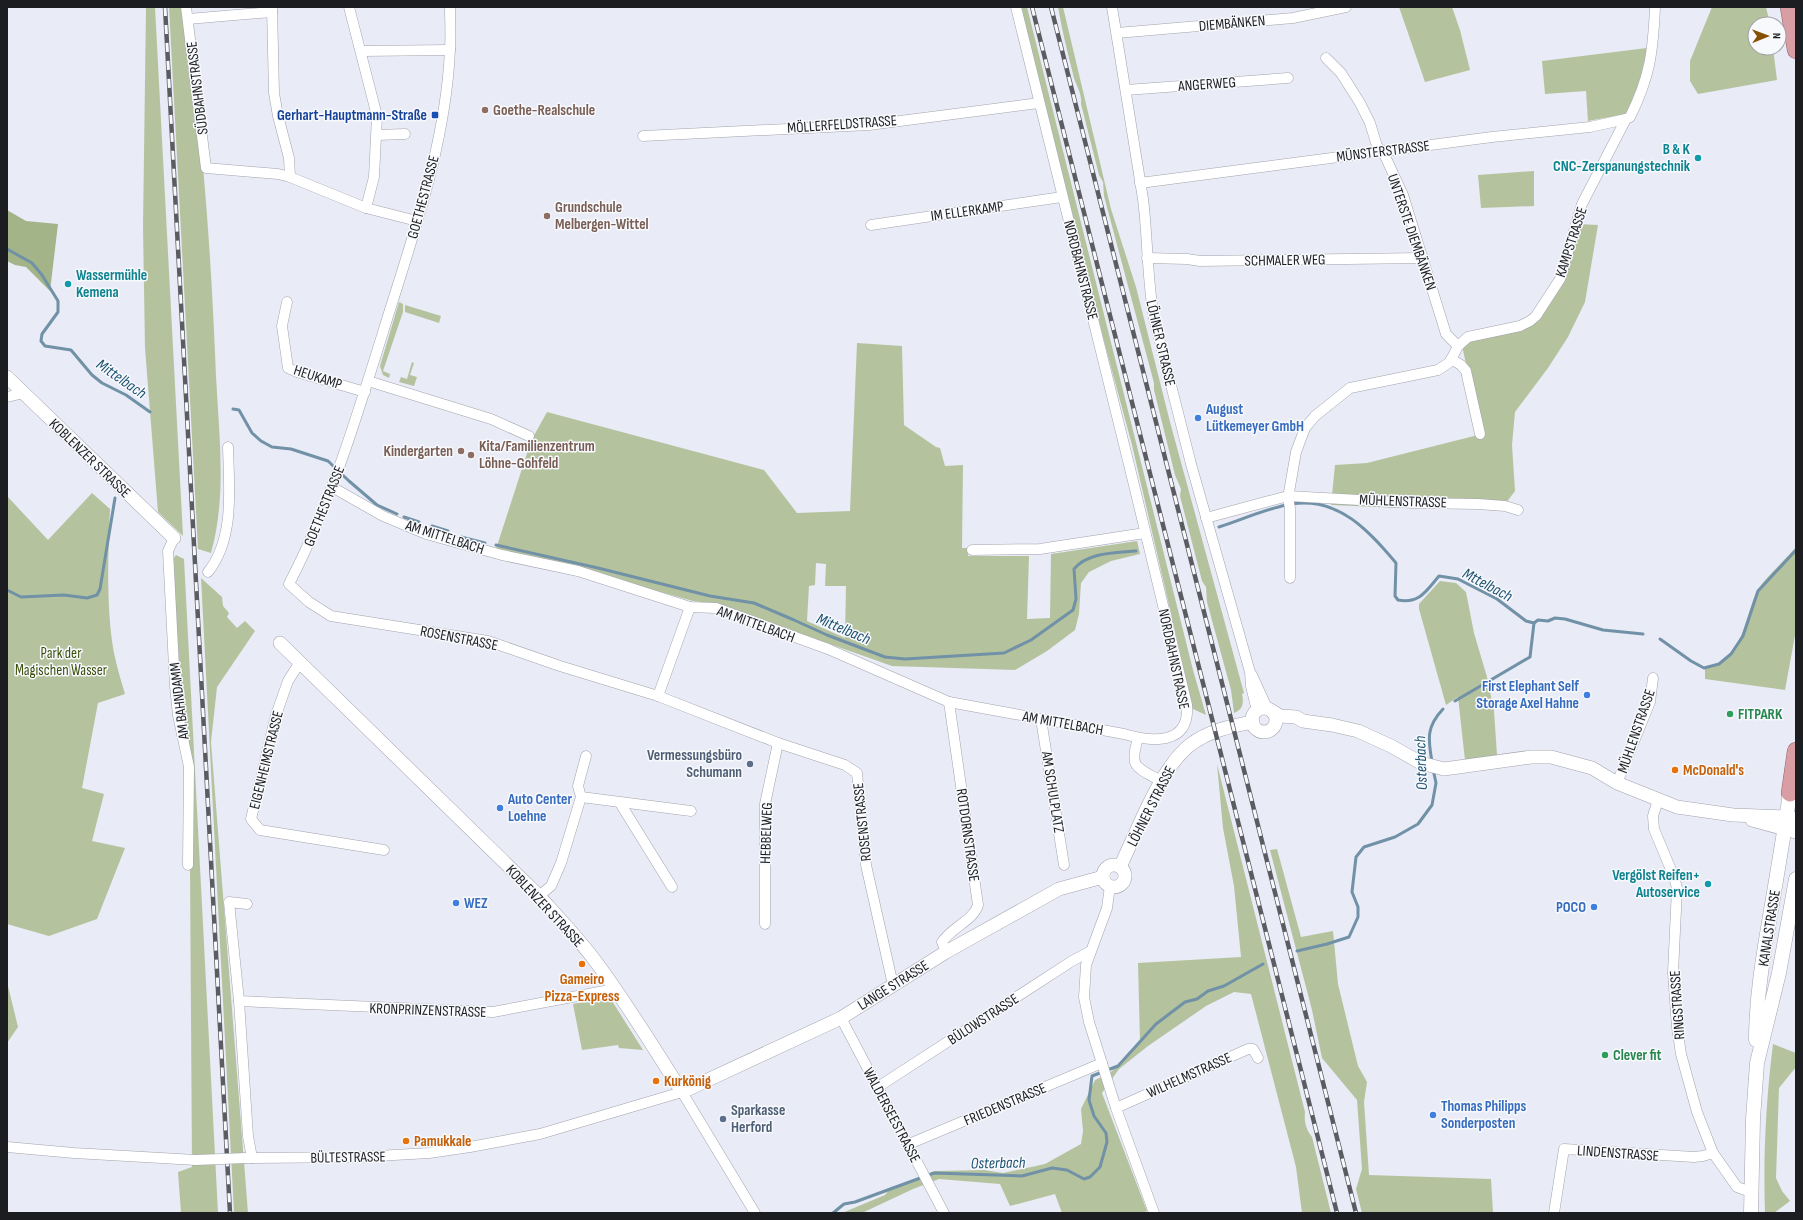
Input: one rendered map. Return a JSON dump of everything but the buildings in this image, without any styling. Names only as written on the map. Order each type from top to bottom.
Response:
[{"type":"highway","points":[[1789,7],[1796,50]]},
{"type":"highway","points":[[1790,793],[1796,751]]},
{"type":"main road","name":"KANALSTRASSE","points":[[1751,1213],[1752,1119],[1757,1063],[1756,1020],[1765,946],[1791,831],[1790,793]]},
{"type":"main road","name":"KANALSTRASSE","points":[[1757,1063],[1779,974],[1796,879]]},
{"type":"street","name":"SÜDBAHNSTRASSE","points":[[186,7],[206,168],[278,174],[290,177]]},
{"type":"street","points":[[349,7],[377,116],[374,177],[366,208]]},
{"type":"street","name":"GOETHESTRASSE","points":[[289,584],[308,548],[336,476],[365,392],[417,221],[437,146],[445,98],[450,50],[450,7]]},
{"type":"street","name":"NORDBAHNSTRASSE","points":[[1016,7],[1145,533],[1187,711],[1180,730],[1171,737],[1152,740],[1138,738]]},
{"type":"street","name":"LÖHNER STRASSE","points":[[1107,882],[1107,868],[1113,865],[1120,867],[1161,781],[1178,756],[1198,740],[1262,713],[1258,685],[1250,672],[1206,518],[1154,318],[1150,296],[1146,226],[1112,7]]},
{"type":"street","name":"DIEMBÄNKEN","points":[[1116,33],[1293,18],[1346,7]]},
{"type":"street","name":"KAMPSTRASSE","points":[[1288,497],[1296,452],[1305,428],[1315,416],[1350,388],[1365,384],[1427,374],[1438,370],[1450,362],[1458,346],[1468,337],[1520,326],[1536,316],[1560,279],[1582,204],[1626,119],[1630,117],[1641,95],[1650,67],[1655,7]]},
{"type":"street","points":[[188,19],[272,9],[274,93],[278,116],[289,158],[290,177],[366,208],[417,221]]},
{"type":"street","points":[[361,51],[450,50]]},
{"type":"street","name":"UNTERSTE DIEMBÄNKEN","points":[[1326,58],[1341,73],[1360,103],[1381,151],[1386,156],[1403,195],[1424,258],[1446,334],[1458,346]]},
{"type":"street","name":"ANGERWEG","points":[[1126,90],[1288,78]]},
{"type":"street","name":"MÖLLERFELDSTRASSE","points":[[643,136],[869,125],[1039,103]]},
{"type":"street","name":"MÜNSTERSTRASSE","points":[[1140,182],[1492,137],[1590,127],[1626,119]]},
{"type":"street","points":[[377,135],[405,134]]},
{"type":"street","name":"IM ELLERKAMP","points":[[871,225],[1062,197]]},
{"type":"street","name":"SCHMALER WEG","points":[[1147,258],[1187,259],[1200,261],[1424,258]]},
{"type":"street","name":"HEUKAMP","points":[[287,302],[282,326],[288,368],[365,392]]},
{"type":"street","points":[[1451,359],[1461,365],[1466,371],[1480,434]]},
{"type":"street","name":"KOBLENZER STRASSE","points":[[7,377],[174,538]]},
{"type":"street","points":[[368,381],[491,419],[529,436]]},
{"type":"street","points":[[7,397],[24,393]]},
{"type":"street","points":[[208,572],[214,565],[223,547],[228,519],[228,447]]},
{"type":"street","name":"AM MITTELBACH","points":[[332,487],[383,516],[426,534],[502,555],[578,571],[690,607],[716,608],[828,649],[949,702],[1124,734],[1138,738]]},
{"type":"street","points":[[1288,497],[1290,508],[1290,578]]},
{"type":"street","name":"MÜHLENSTRASSE","points":[[1206,518],[1288,497],[1478,504],[1505,506],[1518,510]]},
{"type":"street","points":[[972,550],[1040,549],[1145,533]]},
{"type":"street","name":"AM BAHNDAMM","points":[[174,538],[168,551],[178,715],[189,767],[188,865]]},
{"type":"street","name":"ROSENSTRASSE","points":[[289,584],[309,602],[331,616],[488,641],[560,666],[658,696],[778,743],[845,765],[858,773],[866,865],[893,985]]},
{"type":"street","points":[[658,696],[690,607]]},
{"type":"street","name":"KOBLENZER STRASSE","points":[[280,643],[539,896],[585,948],[615,989],[682,1092],[755,1213]]},
{"type":"street","name":"EIGENHEIMSTRASSE","points":[[300,662],[288,682],[276,715],[251,819],[260,830],[384,850]]},
{"type":"street","name":"MÜHLENSTRASSE","points":[[1617,783],[1650,702],[1653,678]]},
{"type":"street","name":"ROTDORNSTRASSE","points":[[946,952],[942,942],[948,933],[976,913],[978,905],[949,702]]},
{"type":"street","points":[[1262,713],[1254,726],[1264,732],[1280,724],[1295,724],[1303,721]]},
{"type":"street","points":[[1262,713],[1296,718],[1303,721],[1332,725],[1358,731],[1432,767],[1444,769],[1531,757],[1551,757],[1592,768],[1617,783],[1677,807],[1733,815],[1791,818]]},
{"type":"street","points":[[1262,713],[1275,714],[1276,722],[1272,729]]},
{"type":"street","name":"AM SCHULPLATZ","points":[[1041,719],[1064,864]]},
{"type":"street","points":[[1138,738],[1134,754],[1135,764],[1141,770],[1161,781]]},
{"type":"street","name":"HEBBELWEG","points":[[765,924],[765,804],[778,743]]},
{"type":"street","points":[[539,896],[551,886],[561,863],[581,797],[578,786],[586,756]]},
{"type":"street","points":[[581,797],[691,811]]},
{"type":"street","name":"RINGSTRASSE","points":[[1658,800],[1653,816],[1654,829],[1674,877],[1676,888],[1673,973],[1677,1027],[1690,1087],[1697,1112],[1713,1153],[1737,1187],[1751,1192]]},
{"type":"street","points":[[620,803],[672,887]]},
{"type":"street","points":[[1733,815],[1791,831]]},
{"type":"street","points":[[1107,882],[1107,908],[1089,952],[1084,975],[1084,996],[1089,1022],[1112,1097],[1154,1213]]},
{"type":"street","name":"LANGE STRASSE","points":[[682,1092],[841,1018],[946,952],[1059,889],[1107,882]]},
{"type":"street","points":[[247,904],[229,902],[239,1001],[249,1158]]},
{"type":"street","name":"BÜLOWSTRASSE","points":[[878,1087],[1072,961],[1089,952]]},
{"type":"street","name":"KRONPRINZENSTRASSE","points":[[239,1001],[493,1012],[615,989]]},
{"type":"street","name":"WALDERSEESTRASSE","points":[[841,1018],[909,1144],[934,1196],[944,1213]]},
{"type":"street","name":"WILHELMSTRASSE","points":[[1116,1108],[1248,1049],[1253,1049],[1258,1058]]},
{"type":"street","name":"FRIEDENSTRASSE","points":[[909,1144],[1103,1066]]},
{"type":"street","name":"BÜLTESTRASSE","points":[[7,1147],[81,1154],[196,1160],[249,1158],[359,1158],[429,1153],[540,1134],[682,1092]]},
{"type":"street","name":"LINDENSTRASSE","points":[[1554,1213],[1564,1149],[1694,1157],[1713,1153]]},
{"type":"green space","points":[[146,7],[155,7],[183,536],[158,512],[145,348],[143,227]]},
{"type":"green space","points":[[169,7],[183,7],[196,99],[205,191],[212,284],[221,465],[219,510],[211,553],[198,549]]},
{"type":"green space","points":[[1021,7],[1027,7],[1193,670],[1206,715],[1193,709],[1132,445],[1104,341]]},
{"type":"green space","points":[[1058,7],[1063,7],[1111,209],[1136,287],[1170,422],[1244,693],[1242,694],[1243,703],[1241,708],[1234,713],[1231,690],[1207,602],[1206,587],[1202,581],[1180,496],[1181,489],[1175,475],[1154,390],[1154,383],[1104,196],[1103,182],[1099,175],[1081,104],[1080,94],[1074,78]]},
{"type":"green space","points":[[1399,7],[1452,7],[1460,30],[1470,70],[1425,82]]},
{"type":"green space","points":[[1712,7],[1766,7],[1768,16],[1747,16],[1747,56],[1774,56],[1777,80],[1698,94],[1690,81],[1690,61]]},
{"type":"green space","points":[[1647,48],[1638,94],[1626,114],[1588,121],[1586,91],[1545,94],[1542,61]]},
{"type":"green space","points":[[1534,171],[1534,206],[1481,208],[1478,175]]},
{"type":"green space","points":[[7,210],[26,221],[58,224],[50,291],[26,267],[15,265],[7,261]]},
{"type":"green space","points":[[1579,224],[1598,225],[1585,302],[1568,337],[1548,368],[1515,412],[1512,445],[1515,491],[1500,511],[1480,509],[1478,506],[1400,508],[1331,505],[1335,465],[1367,463],[1482,434],[1462,346],[1473,338],[1540,317]]},
{"type":"green space","points":[[399,302],[403,304],[403,312],[383,371],[390,374],[389,378],[383,375],[380,366]]},
{"type":"green space","points":[[405,305],[441,316],[439,323],[405,312]]},
{"type":"green space","points":[[857,343],[902,346],[904,425],[936,447],[940,448],[945,466],[963,465],[962,548],[968,548],[968,556],[1029,556],[1027,619],[1050,618],[1051,554],[1137,541],[1140,554],[1111,561],[1089,572],[1081,583],[1079,614],[1075,630],[1047,651],[1015,670],[892,666],[717,604],[693,601],[579,569],[495,552],[531,441],[547,412],[764,470],[797,513],[850,511]],"holes":[[[816,563],[826,564],[825,586],[846,586],[845,638],[807,621],[809,586],[815,585]]]},
{"type":"green space","points":[[412,362],[414,363],[410,375],[417,377],[414,386],[399,382],[401,377],[407,379]]},
{"type":"green space","name":"Park der Magischen Wasser","points":[[92,493],[110,509],[108,563],[111,636],[125,694],[98,703],[82,788],[104,794],[92,841],[125,848],[97,919],[49,936],[7,924],[7,496],[48,540]]},
{"type":"green space","points":[[1796,547],[1796,630],[1785,690],[1705,679],[1705,667],[1718,663],[1727,657],[1735,648],[1760,586]]},
{"type":"green space","points":[[176,555],[184,559],[218,1213],[181,1213],[178,1172],[192,1167],[190,868],[171,562]]},
{"type":"green space","points":[[201,578],[222,597],[223,606],[229,613],[227,617],[237,628],[245,621],[255,631],[217,687],[211,742],[248,1213],[234,1213]]},
{"type":"green space","points":[[1440,581],[1456,583],[1466,592],[1474,633],[1487,677],[1494,711],[1497,755],[1465,760],[1458,697],[1446,705],[1419,609],[1419,604]]},
{"type":"green space","points":[[1217,764],[1305,1112],[1306,1125],[1312,1137],[1331,1213],[1302,1213],[1296,1167],[1251,994],[1234,992],[1206,1006],[1148,1046],[1119,1069],[1102,1093],[1147,1211],[1143,1213],[1062,1213],[1055,1194],[1010,1206],[1000,1184],[939,1179],[913,1189],[862,1213],[842,1213],[885,1195],[891,1187],[908,1183],[935,1171],[984,1170],[1003,1173],[1045,1164],[1081,1144],[1083,1131],[1081,1109],[1095,1080],[1109,1074],[1140,1042],[1138,963],[1241,957],[1234,886],[1223,828]]},
{"type":"green space","points":[[1277,849],[1301,937],[1333,931],[1338,984],[1358,1066],[1367,1082],[1364,1102],[1369,1175],[1491,1179],[1493,1213],[1362,1213],[1356,1189],[1362,1169],[1357,1100],[1322,1058],[1312,1010],[1270,850]]},
{"type":"green space","points":[[7,982],[18,1027],[7,1043]]},
{"type":"green space","points":[[604,998],[612,1001],[643,1050],[619,1048],[618,1045],[582,1050],[573,1004]]},
{"type":"green space","points":[[1773,1044],[1796,1053],[1796,1067],[1779,1088],[1776,1178],[1782,1191],[1790,1201],[1774,1213],[1765,1213],[1764,1171],[1766,1128]]},
{"type":"waterway","name":"Mittelbach","points":[[7,249],[32,263],[42,275],[58,301],[58,312],[42,334],[41,341],[45,346],[71,350],[92,375],[102,383],[126,395],[150,412]]},
{"type":"waterway","name":"Mittelbach","points":[[233,409],[239,410],[252,433],[261,441],[272,447],[291,449],[328,461],[377,505],[397,514]]},
{"type":"waterway","points":[[7,590],[21,597],[64,595],[87,598],[97,595],[100,589],[115,498]]},
{"type":"waterway","name":"Mttelbach","points":[[1219,527],[1265,511],[1292,504],[1309,503],[1324,506],[1338,511],[1364,528],[1396,563],[1395,596],[1398,600],[1406,601],[1417,598],[1427,591],[1439,576],[1458,579],[1497,599],[1526,621],[1534,623],[1538,620],[1548,621],[1555,618],[1565,619],[1603,630],[1643,634]]},
{"type":"waterway","name":"Mittelbach","points":[[404,517],[419,522]]},
{"type":"waterway","name":"Mittelbach","points":[[432,526],[448,531]]},
{"type":"waterway","name":"Mittelbach","points":[[461,537],[485,543]]},
{"type":"waterway","name":"Mittelbach","points":[[496,545],[598,568],[710,596],[754,603],[827,635],[885,657],[905,659],[1004,653],[1031,640],[1073,610],[1076,599],[1074,569],[1080,563],[1102,554],[1136,551]]},
{"type":"waterway","name":"Mttelbach","points":[[1660,639],[1691,661],[1704,668],[1719,664],[1731,654],[1743,636],[1758,591],[1796,550]]},
{"type":"waterway","name":"Osterbach","points":[[1455,701],[1530,657],[1534,623]]},
{"type":"waterway","name":"Osterbach","points":[[1432,762],[1429,740],[1431,728],[1437,716],[1443,709]]},
{"type":"waterway","name":"Osterbach","points":[[1297,951],[1349,937],[1358,917],[1358,907],[1352,892],[1356,857],[1364,847],[1395,837],[1418,824],[1432,805],[1436,783],[1433,769]]},
{"type":"waterway","name":"Osterbach","points":[[833,1213],[844,1204],[855,1202],[934,1173],[1022,1176],[1052,1168],[1067,1170],[1084,1179],[1090,1177],[1100,1167],[1107,1142],[1106,1133],[1094,1116],[1089,1100],[1092,1076],[1118,1066],[1156,1024],[1185,1002],[1197,999],[1208,991],[1224,986],[1263,964]]},
{"type":"railway","points":[[165,7],[230,1213]]},
{"type":"railway","points":[[1032,7],[1337,1213]]},
{"type":"railway","points":[[1051,7],[1356,1213]]},
{"type":"place","name":"Goethe-Realschule","points":[[485,110]]},
{"type":"place","name":"Gerhart-Hauptmann-Straße","points":[[435,115]]},
{"type":"place","name":"B & K CNC-Zerspanungstechnik","points":[[1698,158]]},
{"type":"place","name":"Grundschule Melbergen-Wittel","points":[[547,216]]},
{"type":"place","name":"Wassermühle Kemena","points":[[68,284]]},
{"type":"place","name":"August Lütkemeyer GmbH","points":[[1198,418]]},
{"type":"place","name":"Kindergarten","points":[[461,451]]},
{"type":"place","name":"Kita/Familienzentrum Löhne-Gohfeld","points":[[471,455]]},
{"type":"place","name":"First Elephant Self Storage Axel Hahne","points":[[1587,695]]},
{"type":"place","name":"FITPARK","points":[[1730,714]]},
{"type":"place","name":"Vermessungsbüro Schumann","points":[[750,764]]},
{"type":"place","name":"McDonald's","points":[[1675,770]]},
{"type":"place","name":"Auto Center Loehne","points":[[500,808]]},
{"type":"place","name":"Vergölst Reifen+ Autoservice","points":[[1708,884]]},
{"type":"place","name":"WEZ","points":[[456,903]]},
{"type":"place","name":"POCO","points":[[1594,907]]},
{"type":"place","name":"Gameiro Pizza-Express","points":[[582,964]]},
{"type":"place","name":"Clever fit","points":[[1605,1055]]},
{"type":"place","name":"Kurkönig","points":[[656,1081]]},
{"type":"place","name":"Thomas Philipps Sonderposten","points":[[1433,1115]]},
{"type":"place","name":"Sparkasse Herford","points":[[723,1119]]},
{"type":"place","name":"Pamukkale","points":[[406,1141]]}]
